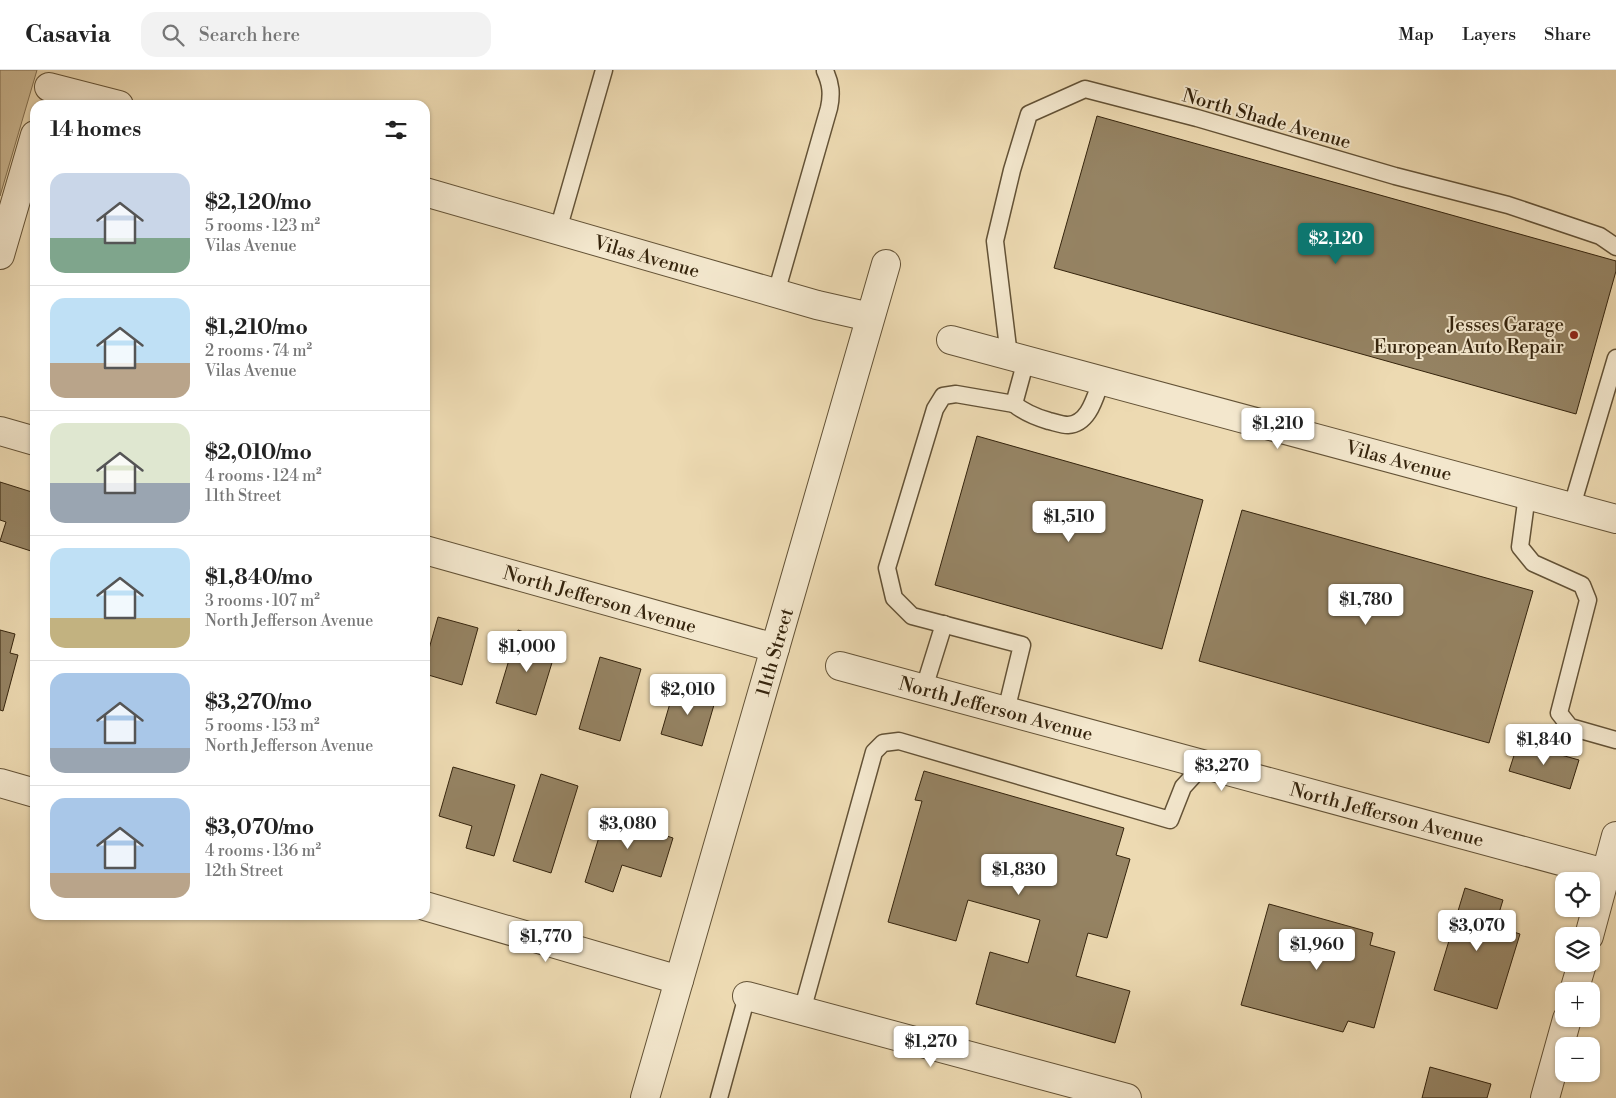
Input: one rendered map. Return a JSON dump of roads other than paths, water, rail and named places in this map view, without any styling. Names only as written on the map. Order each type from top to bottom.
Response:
[{"type":"street","points":[[49,87],[100,100]]},
{"type":"street","points":[[0,255],[30,152]]},
{"type":"street","name":"Vilas Avenue","points":[[430,193],[817,305],[870,317]]},
{"type":"street","name":"11th Street","points":[[645,1098],[886,264]]},
{"type":"street","name":"Vilas Avenue","points":[[951,340],[1616,519]]},
{"type":"street","points":[[0,431],[30,440]]},
{"type":"street","name":"North Jefferson Avenue","points":[[430,551],[775,648]]},
{"type":"street","name":"North Jefferson Avenue","points":[[840,666],[1611,875]]},
{"type":"street","points":[[0,783],[30,792]]},
{"type":"street","points":[[1592,927],[1611,875],[1616,836]]},
{"type":"street","points":[[430,907],[680,980]]},
{"type":"street","points":[[747,996],[1127,1098]]},
{"type":"street","points":[[1545,1098],[1565,1027]]},
{"type":"lane","points":[[558,230],[604,70]]},
{"type":"lane","points":[[776,293],[832,95],[830,82],[825,71]]},
{"type":"lane","name":"North Shade Avenue","points":[[1017,358],[994,241],[1012,170],[1029,114],[1085,89],[1196,118],[1395,176],[1508,206],[1600,236],[1616,248]]},
{"type":"lane","points":[[1014,404],[1017,358]]},
{"type":"lane","points":[[1572,506],[1611,395],[1616,358]]},
{"type":"lane","points":[[1006,711],[1022,645],[912,616],[894,598],[887,568],[935,409],[943,396],[956,394],[1014,404],[1024,413],[1068,425],[1080,421],[1089,411],[1101,381]]},
{"type":"lane","points":[[1528,495],[1520,547],[1533,564],[1582,585],[1588,600],[1559,713],[1570,728],[1616,740]]},
{"type":"lane","points":[[924,688],[944,624]]},
{"type":"lane","points":[[802,1011],[874,752],[883,743],[899,741],[1170,820],[1183,787],[1203,764]]},
{"type":"lane","points":[[719,1098],[747,996]]},
{"type":"place","name":"Jesses Garage European Auto Repair","points":[[1574,335]]}]
